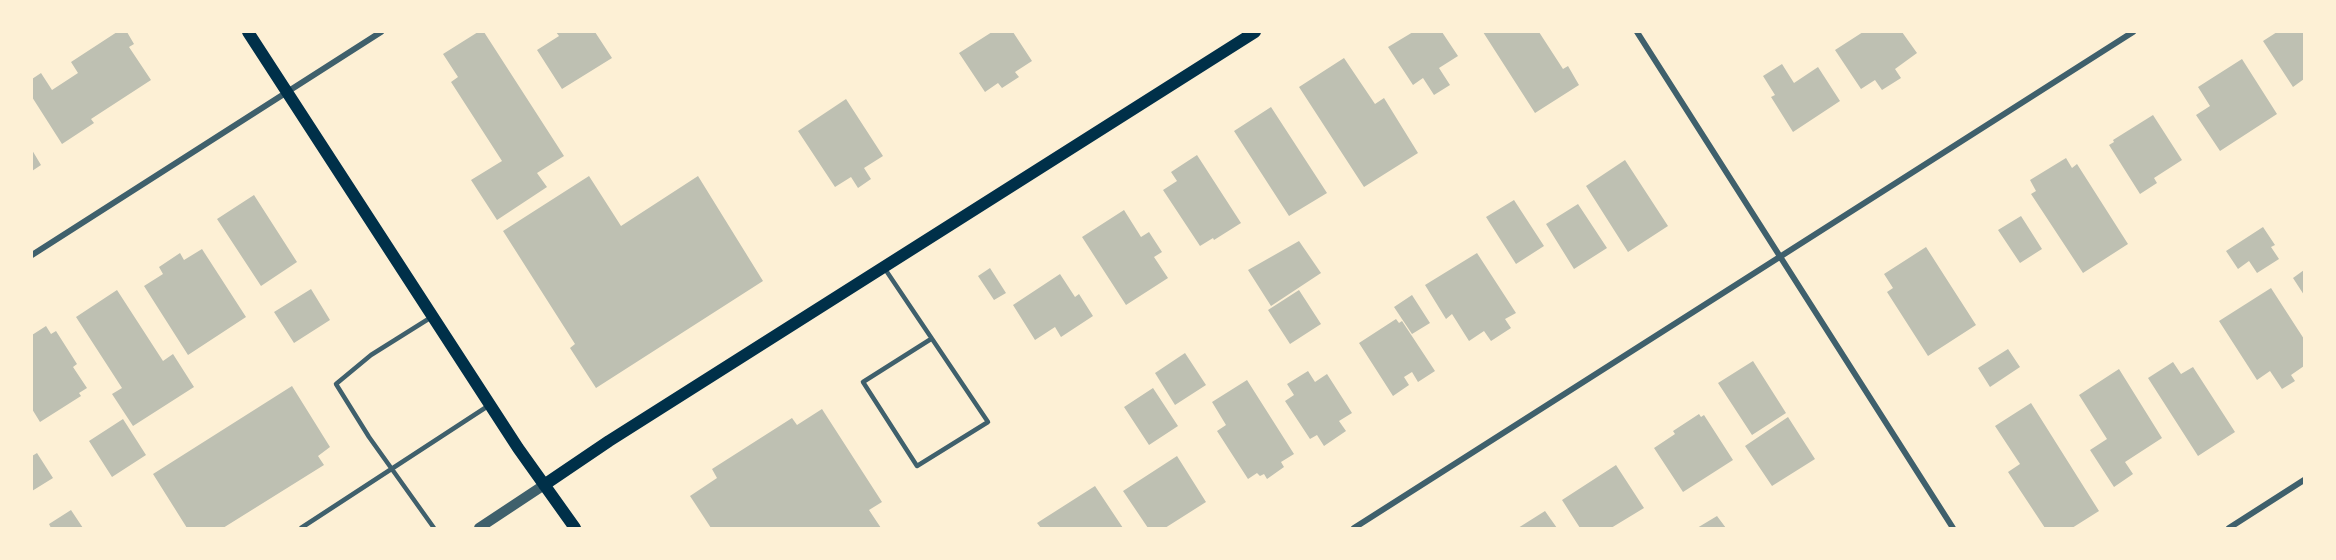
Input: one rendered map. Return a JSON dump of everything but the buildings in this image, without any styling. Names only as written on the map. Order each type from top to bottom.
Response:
[{"type":"main road","points":[[248,32],[490,405],[575,528]]},
{"type":"main road","points":[[544,485],[609,441],[1256,32]]},
{"type":"street","points":[[32,255],[381,32]]},
{"type":"street","points":[[1637,32],[1953,528]]},
{"type":"street","points":[[1354,528],[2133,32]]},
{"type":"street","points":[[2229,528],[2304,480]]},
{"type":"street","points":[[478,528],[544,485]]},
{"type":"lane","points":[[883,267],[988,422],[917,466],[863,382],[931,339]]},
{"type":"lane","points":[[433,316],[371,355],[336,384],[434,528]]},
{"type":"lane","points":[[301,528],[490,405]]}]
